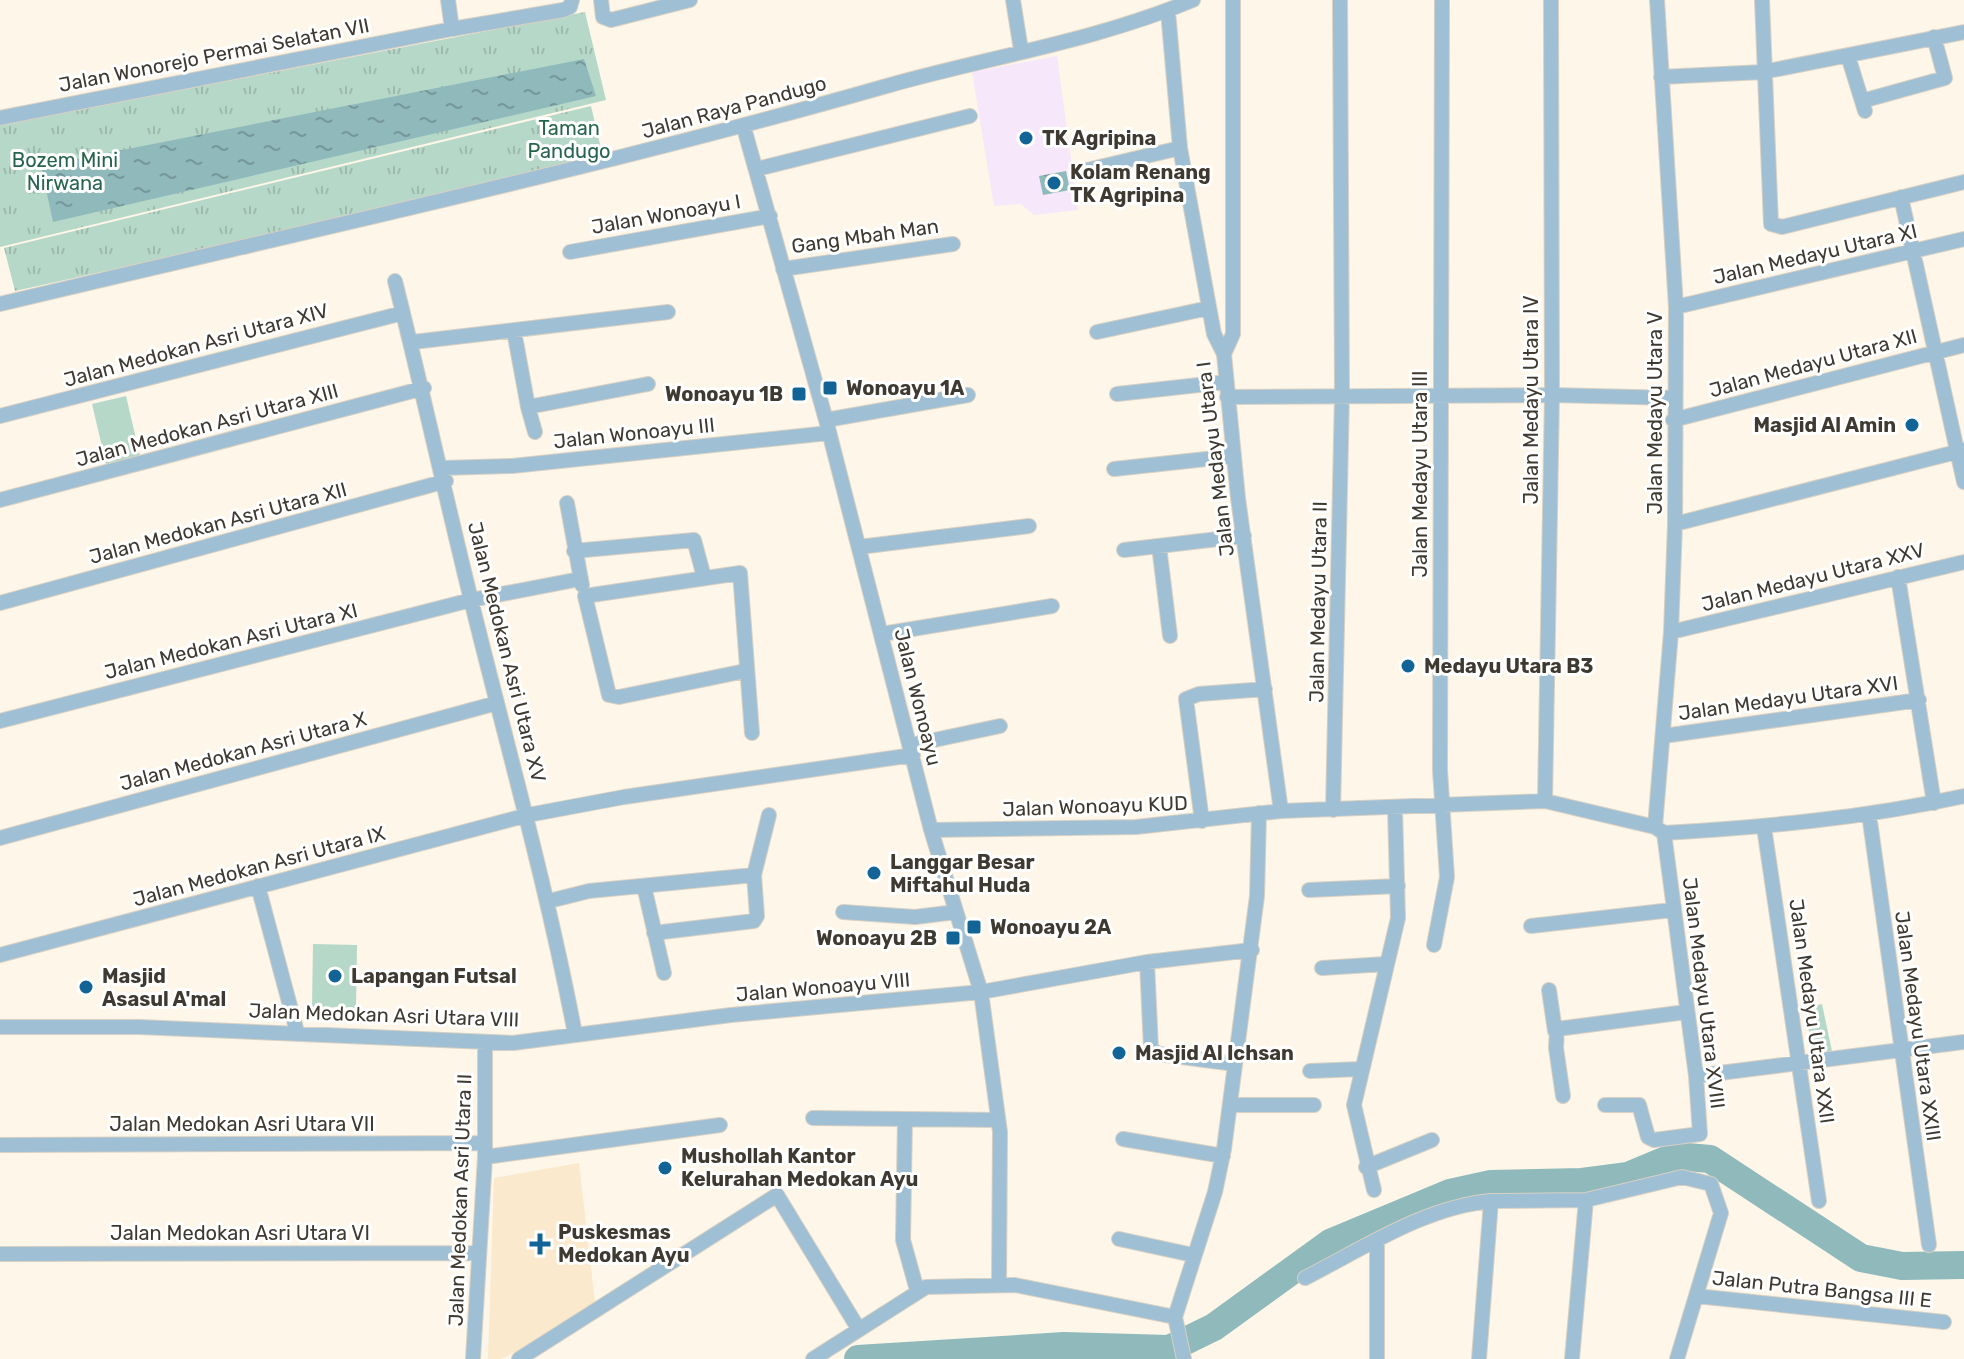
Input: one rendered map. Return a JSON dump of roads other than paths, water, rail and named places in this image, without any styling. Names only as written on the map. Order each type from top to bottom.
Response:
[{"type":"street","points":[[448,0],[452,29]]},
{"type":"street","name":"Jalan Wonorejo Permai Selatan VII","points":[[0,118],[563,10],[570,7],[572,0]]},
{"type":"street","points":[[601,0],[603,17],[611,20],[690,0]]},
{"type":"street","points":[[1013,0],[1021,50]]},
{"type":"street","name":"Jalan Raya Pandugo","points":[[0,304],[744,128],[1168,11],[1193,0]]},
{"type":"street","points":[[1224,354],[1233,334],[1233,0]]},
{"type":"street","name":"Jalan Medayu Utara II","points":[[1333,810],[1342,394],[1340,0]]},
{"type":"street","name":"Jalan Medayu Utara III","points":[[1434,945],[1447,877],[1442,807],[1442,0]]},
{"type":"street","name":"Jalan Medayu Utara IV","points":[[1545,801],[1552,395],[1551,0]]},
{"type":"street","name":"Jalan Medayu Utara V","points":[[1657,0],[1676,307],[1673,420],[1675,524],[1660,830]]},
{"type":"street","points":[[1762,0],[1769,220],[1775,228],[1964,182]]},
{"type":"street","name":"Jalan Medayu Utara I","points":[[1168,11],[1180,148],[1214,334],[1224,354],[1234,456],[1281,811]]},
{"type":"street","points":[[1661,77],[1763,72],[1964,32]]},
{"type":"street","points":[[1848,56],[1863,106],[1945,78],[1934,37]]},
{"type":"street","points":[[757,169],[970,116]]},
{"type":"street","name":"Jalan Wonoayu","points":[[744,128],[828,427],[931,830],[981,992],[998,1120],[999,1284]]},
{"type":"street","points":[[1087,170],[1180,148]]},
{"type":"street","points":[[1901,197],[1934,352],[1960,451],[1964,482]]},
{"type":"street","name":"Jalan Wonoayu I","points":[[570,252],[770,216]]},
{"type":"street","name":"Jalan Medayu Utara XI","points":[[1676,307],[1964,239]]},
{"type":"street","name":"Gang Mbah Man","points":[[783,269],[953,244]]},
{"type":"street","name":"Jalan Medokan Asri Utara XV","points":[[395,281],[424,388],[471,600],[549,901],[575,1034]]},
{"type":"street","points":[[1097,332],[1209,308]]},
{"type":"street","points":[[413,342],[668,312]]},
{"type":"street","name":"Jalan Medokan Asri Utara XIV","points":[[0,416],[403,313]]},
{"type":"street","points":[[514,331],[535,432]]},
{"type":"street","name":"Jalan Medayu Utara XII","points":[[1673,420],[1964,345]]},
{"type":"street","points":[[527,405],[648,384]]},
{"type":"street","name":"Jalan Medokan Asri Utara XIII","points":[[0,500],[424,388]]},
{"type":"street","points":[[1117,394],[1226,390],[1440,397],[1552,395],[1674,398]]},
{"type":"street","name":"Jalan Wonoayu III","points":[[444,474],[828,427],[968,395]]},
{"type":"street","points":[[1675,524],[1960,451]]},
{"type":"street","points":[[1114,469],[1234,456]]},
{"type":"street","name":"Jalan Medokan Asri Utara XII","points":[[0,603],[444,474]]},
{"type":"street","points":[[567,503],[580,579],[609,695],[619,697],[745,671]]},
{"type":"street","points":[[859,547],[1029,526]]},
{"type":"street","points":[[1124,550],[1244,536]]},
{"type":"street","points":[[574,551],[694,540],[704,577]]},
{"type":"street","points":[[1159,546],[1170,636]]},
{"type":"street","name":"Jalan Medayu Utara XXV","points":[[1671,632],[1964,562]]},
{"type":"street","points":[[585,596],[734,571],[740,573],[752,733]]},
{"type":"street","points":[[1898,577],[1934,803]]},
{"type":"street","name":"Jalan Medokan Asri Utara XI","points":[[0,721],[471,600],[580,579]]},
{"type":"street","points":[[882,634],[1052,606]]},
{"type":"street","points":[[1202,821],[1186,699],[1199,694],[1265,689]]},
{"type":"street","name":"Jalan Medayu Utara XVI","points":[[1663,736],[1919,700]]},
{"type":"street","name":"Jalan Medokan Asri Utara X","points":[[0,838],[497,703]]},
{"type":"street","name":"Jalan Medokan Asri Utara IX","points":[[0,955],[528,815],[624,797],[802,773],[912,750],[1000,726]]},
{"type":"street","points":[[1184,1356],[1176,1322],[1223,1156],[1252,950],[1259,813],[1545,801],[1660,830],[1764,827],[1869,814],[1964,796]]},
{"type":"street","points":[[1374,1190],[1366,1167],[1354,1105],[1398,918],[1395,809]]},
{"type":"street","name":"Jalan Wonoayu KUD","points":[[931,830],[1073,830],[1202,821],[1259,813]]},
{"type":"street","name":"Jalan Medayu Utara XXIII","points":[[1869,814],[1929,1245]]},
{"type":"street","points":[[654,933],[749,924],[757,916],[754,875],[769,815]]},
{"type":"street","name":"Jalan Medayu Utara XXII","points":[[1764,827],[1819,1201]]},
{"type":"street","name":"Jalan Medayu Utara XVIII","points":[[1605,1105],[1639,1105],[1648,1137],[1654,1140],[1696,1136],[1701,1129],[1660,830]]},
{"type":"street","points":[[549,901],[589,891],[754,875]]},
{"type":"street","points":[[258,886],[297,1032]]},
{"type":"street","points":[[644,886],[664,973]]},
{"type":"street","points":[[1309,890],[1398,886]]},
{"type":"street","points":[[1531,926],[1672,910]]},
{"type":"street","points":[[843,912],[915,917],[956,912]]},
{"type":"street","name":"Jalan Wonoayu VIII","points":[[669,1023],[981,992],[1147,962],[1252,950]]},
{"type":"street","points":[[1147,962],[1151,1049],[1159,1054],[1235,1064]]},
{"type":"street","points":[[1322,968],[1385,964]]},
{"type":"street","points":[[1549,990],[1563,1096]]},
{"type":"street","points":[[1555,1031],[1686,1012]]},
{"type":"street","name":"Jalan Medokan Asri Utara VIII","points":[[0,1027],[297,1032],[513,1043],[669,1023]]},
{"type":"street","name":"Jalan Medokan Asri Utara II","points":[[473,1359],[485,1150],[485,1042]]},
{"type":"street","points":[[1696,1076],[1964,1042]]},
{"type":"street","points":[[1310,1071],[1361,1069]]},
{"type":"street","points":[[1230,1105],[1314,1105]]},
{"type":"street","points":[[813,1118],[998,1120]]},
{"type":"street","points":[[905,1119],[903,1240],[917,1290]]},
{"type":"street","name":"Jalan Medokan Asri Utara VII","points":[[0,1145],[485,1150],[720,1125]]},
{"type":"street","points":[[1123,1139],[1223,1156]]},
{"type":"street","points":[[1366,1167],[1432,1140]]},
{"type":"street","points":[[1305,1278],[1433,1213],[1461,1203],[1586,1200],[1682,1177],[1711,1184],[1721,1213],[1677,1359]]},
{"type":"street","points":[[519,1359],[777,1195],[858,1328]]},
{"type":"street","points":[[1572,1359],[1586,1200]]},
{"type":"street","points":[[1479,1359],[1491,1201]]},
{"type":"street","points":[[1119,1239],[1193,1255]]},
{"type":"street","points":[[1377,1241],[1377,1359]]},
{"type":"street","name":"Jalan Medokan Asri Utara VI","points":[[0,1254],[479,1253]]},
{"type":"street","points":[[813,1359],[917,1290],[999,1284],[1176,1322]]},
{"type":"street","name":"Jalan Putra Bangsa III E","points":[[1696,1296],[1944,1322]]},
{"type":"water","points":[[584,59],[596,96],[53,222],[41,166]]},
{"type":"water","name":"Kolam Renang TK Agripina","points":[[1066,171],[1070,190],[1043,195],[1039,176]]},
{"type":"waterway","points":[[858,1359],[1064,1346],[1169,1349],[1214,1327],[1330,1243],[1450,1193],[1491,1184],[1582,1182],[1628,1176],[1676,1156],[1710,1159],[1861,1258],[1902,1266],[1964,1265]]},
{"type":"place","name":"TK Agripina","points":[[1026,138]]},
{"type":"place","name":"Kolam Renang TK Agripina","points":[[1054,183]]},
{"type":"place","name":"Wonoayu 1A","points":[[830,388]]},
{"type":"place","name":"Wonoayu 1B","points":[[799,394]]},
{"type":"place","name":"Masjid Al Amin","points":[[1912,425]]},
{"type":"place","name":"Medayu Utara B3","points":[[1408,666]]},
{"type":"place","name":"Langgar Besar Miftahul Huda","points":[[874,873]]},
{"type":"place","name":"Wonoayu 2A","points":[[974,927]]},
{"type":"place","name":"Wonoayu 2B","points":[[953,938]]},
{"type":"place","name":"Lapangan Futsal","points":[[335,976]]},
{"type":"place","name":"Masjid Asasul A'mal","points":[[86,987]]},
{"type":"place","name":"Masjid Al Ichsan","points":[[1119,1053]]},
{"type":"place","name":"Mushollah Kantor Kelurahan Medokan Ayu","points":[[665,1168]]},
{"type":"place","name":"Puskesmas Medokan Ayu","points":[[540,1244]]},
{"type":"park label","name":"Taman Pandugo","points":[[569,140]]},
{"type":"park label","name":"Bozem Mini Nirwana","points":[[65,172]]}]
